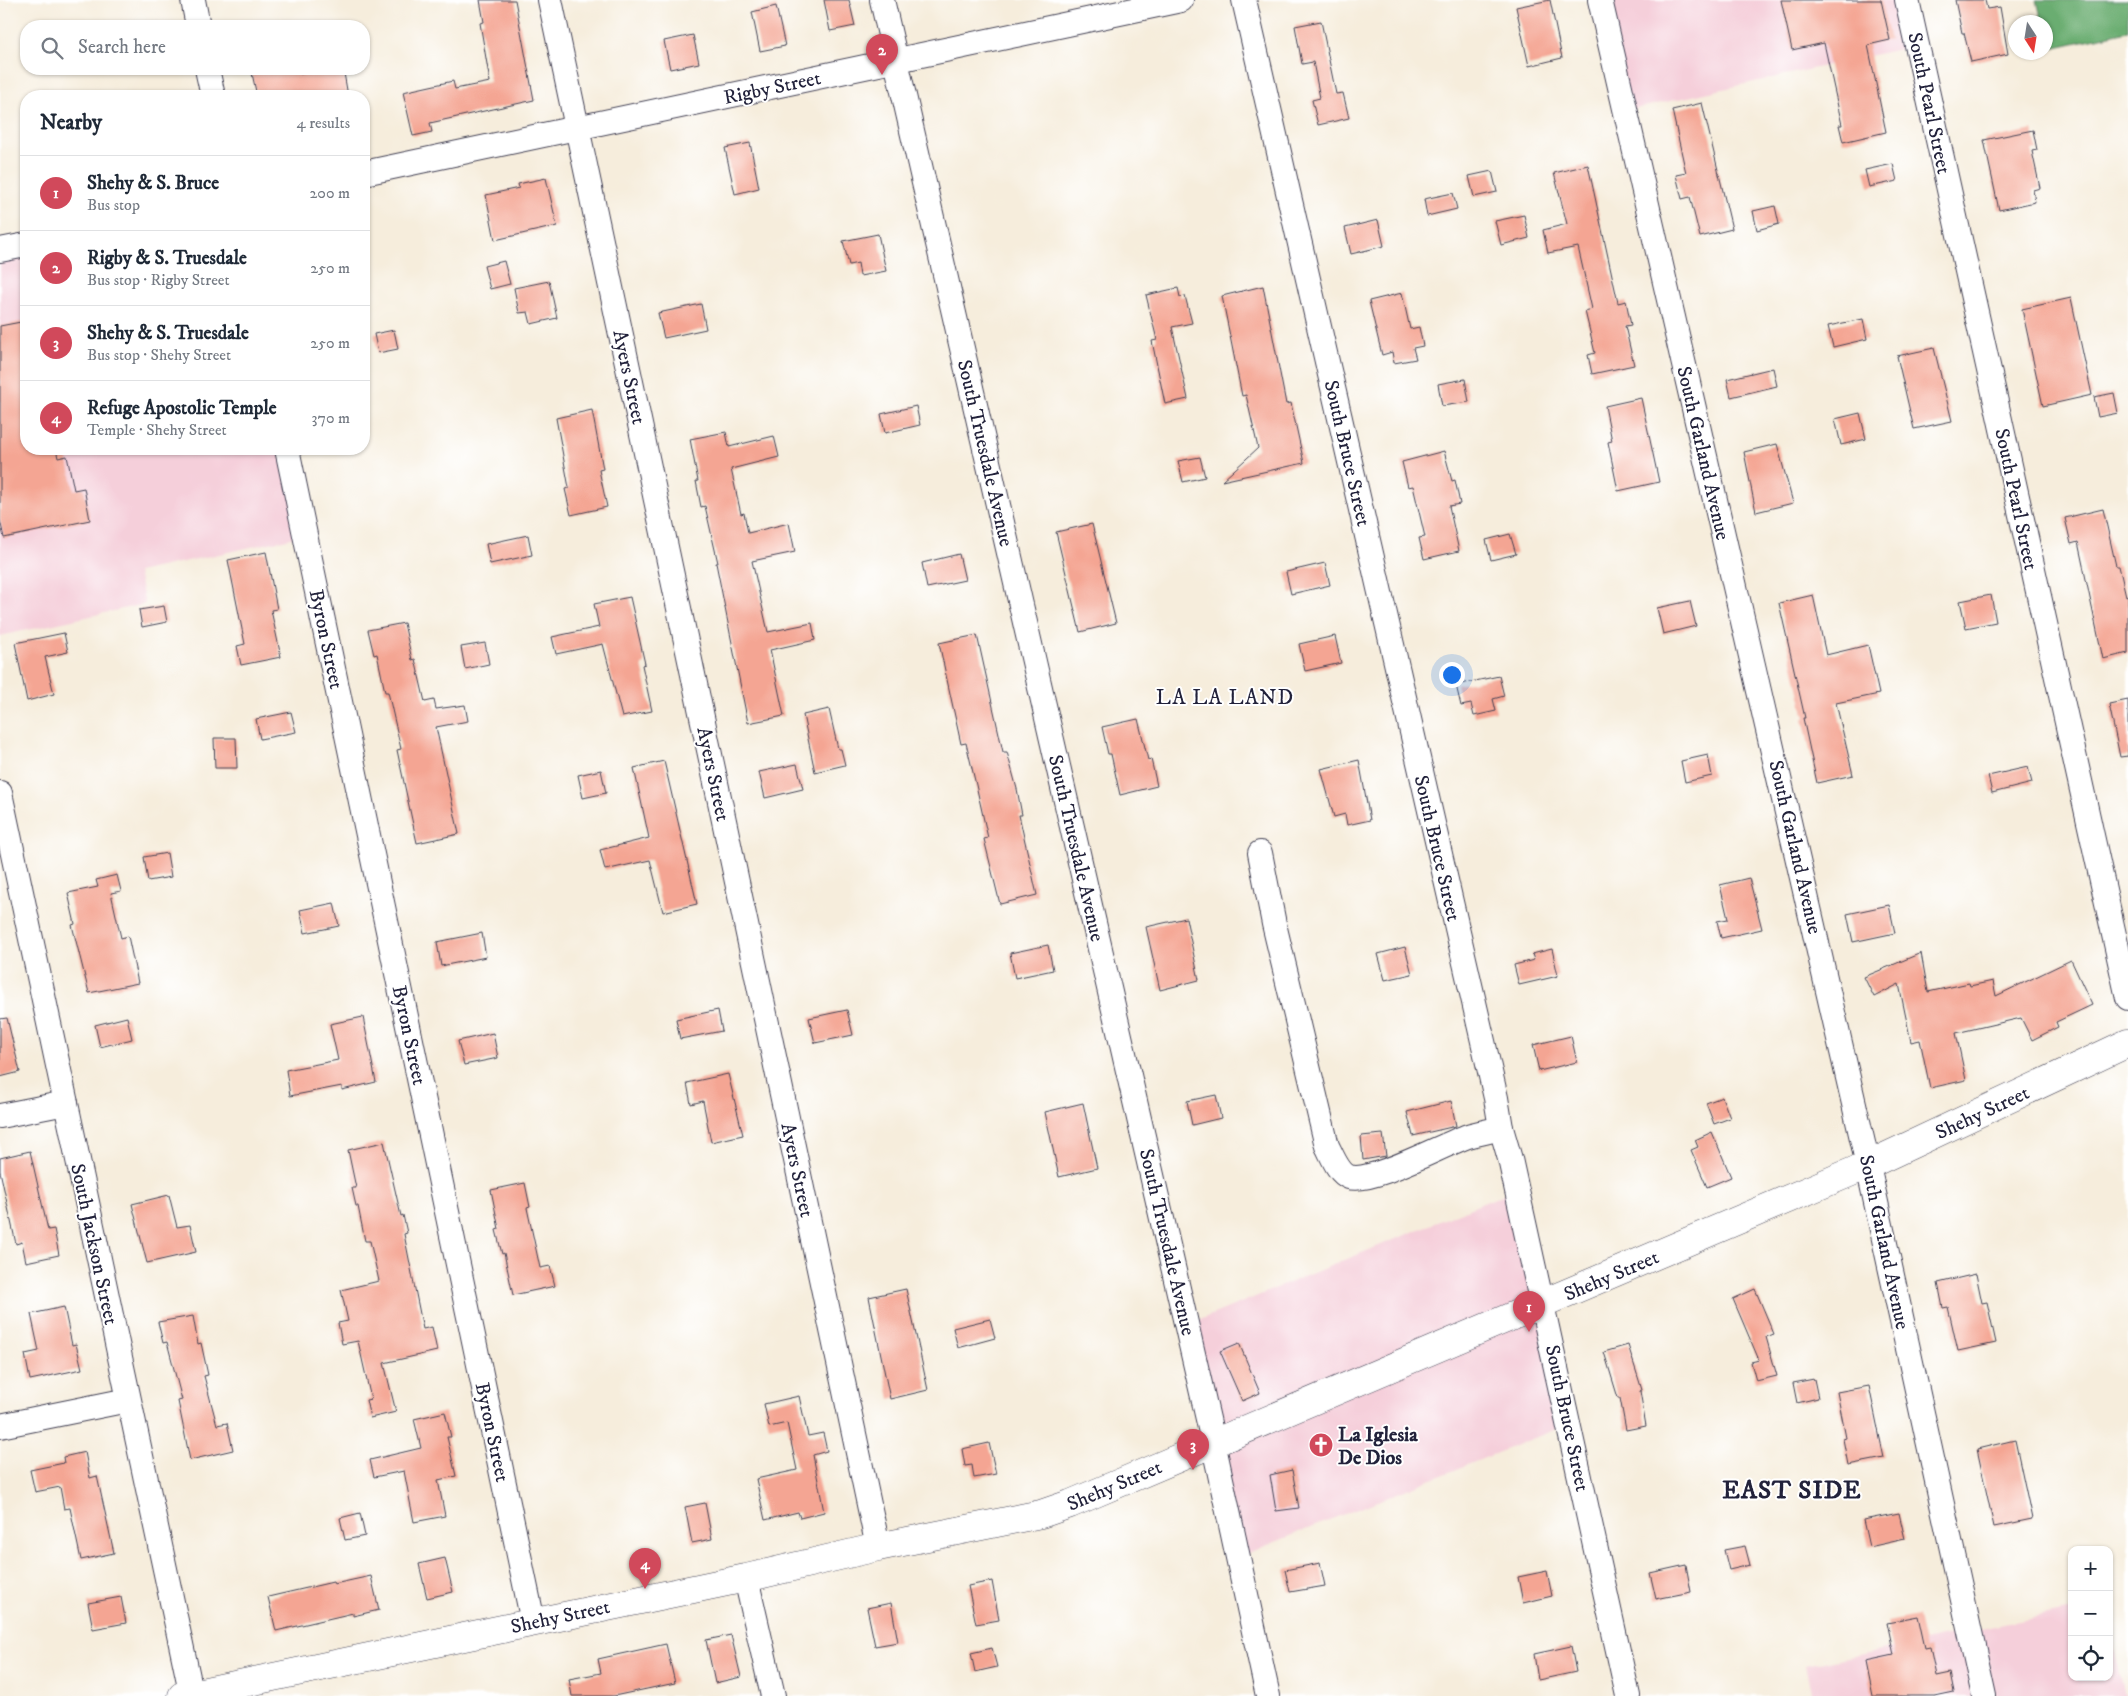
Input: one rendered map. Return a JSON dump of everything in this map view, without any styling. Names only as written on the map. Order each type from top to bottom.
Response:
[{"type":"street","points":[[193,0],[197,20]]},
{"type":"street","name":"Ayers Street","points":[[550,0],[878,1547]]},
{"type":"street","name":"South Truesdale Avenue","points":[[882,0],[1214,1443],[1268,1696]]},
{"type":"street","name":"Rigby Street","points":[[370,172],[1181,0]]},
{"type":"street","name":"South Bruce Street","points":[[1244,0],[1494,1088],[1501,1128],[1510,1159],[1628,1696]]},
{"type":"street","name":"South Garland Avenue","points":[[1600,0],[1868,1165],[1984,1696]]},
{"type":"street","name":"South Pearl Street","points":[[1907,0],[2128,998]]},
{"type":"street","points":[[208,75],[212,90]]},
{"type":"street","points":[[0,250],[20,246]]},
{"type":"street","name":"Byron Street","points":[[288,455],[533,1622]]},
{"type":"street","name":"South Jackson Street","points":[[1,800],[189,1695]]},
{"type":"street","points":[[1260,853],[1274,924],[1327,1146],[1338,1167],[1346,1176],[1357,1178],[1376,1174],[1402,1165],[1431,1150],[1469,1136],[1501,1128]]},
{"type":"street","name":"Shehy Street","points":[[189,1695],[746,1578],[878,1547],[1040,1514],[1070,1504],[1868,1165],[2128,1043]]},
{"type":"street","points":[[0,1116],[66,1103]]},
{"type":"street","points":[[0,1426],[128,1400]]},
{"type":"street","points":[[746,1578],[773,1696]]},
{"type":"shaded area","points":[[1600,0],[1907,0],[1917,45],[1626,111]]},
{"type":"shaded area","points":[[20,246],[20,455],[288,455],[305,535],[138,572],[145,604],[0,636],[0,250]]},
{"type":"shaded area","points":[[1517,1189],[1569,1424],[1238,1557],[1187,1325]]},
{"type":"shaded area","points":[[2068,1611],[2068,1681],[2113,1681],[2113,1646],[2124,1696],[1812,1696],[1805,1666]]},
{"type":"green space","points":[[2037,0],[2128,0],[2128,31],[2053,48],[2053,15],[2040,15]]},
{"type":"building","points":[[480,0],[515,0],[534,100],[430,123],[432,132],[413,136],[403,92],[453,81],[455,89],[490,82],[480,23],[484,22]]},
{"type":"building","points":[[824,0],[849,0],[855,26],[830,31]]},
{"type":"building","points":[[1550,0],[1562,58],[1529,66],[1516,7]]},
{"type":"building","points":[[1781,0],[1881,0],[1890,40],[1868,45],[1886,132],[1843,142],[1839,125],[1842,125],[1824,43],[1792,50]]},
{"type":"building","points":[[1955,0],[1985,0],[1987,9],[2000,7],[2008,54],[1971,62],[1964,33],[1962,33]]},
{"type":"building","points":[[776,6],[785,46],[760,51],[752,12]]},
{"type":"building","points":[[1321,21],[1336,94],[1343,93],[1349,118],[1318,125],[1312,100],[1320,98],[1313,62],[1302,64],[1295,26]]},
{"type":"building","points":[[693,35],[699,63],[670,69],[664,41]]},
{"type":"building","points":[[252,75],[344,75],[347,90],[256,90]]},
{"type":"building","points":[[1702,103],[1732,229],[1700,237],[1690,197],[1682,199],[1676,175],[1686,173],[1672,110]]},
{"type":"building","points":[[2033,130],[2037,150],[2032,151],[2040,188],[2033,190],[2035,202],[1999,210],[1984,140]]},
{"type":"building","points":[[750,143],[759,188],[735,194],[725,148]]},
{"type":"building","points":[[1893,164],[1897,181],[1869,187],[1865,170]]},
{"type":"building","points":[[1588,165],[1618,303],[1626,301],[1631,325],[1625,326],[1634,365],[1592,374],[1588,355],[1595,353],[1585,311],[1592,309],[1578,247],[1548,253],[1543,230],[1567,224],[1554,173]]},
{"type":"building","points":[[1492,171],[1497,192],[1474,197],[1469,176]]},
{"type":"building","points":[[546,178],[557,226],[495,240],[486,195],[519,188],[518,184]]},
{"type":"building","points":[[1453,193],[1457,209],[1427,216],[1424,199]]},
{"type":"building","points":[[1775,206],[1779,224],[1757,230],[1753,211]]},
{"type":"building","points":[[1524,215],[1529,238],[1501,245],[1495,221]]},
{"type":"building","points":[[1378,220],[1384,246],[1351,254],[1345,228]]},
{"type":"building","points":[[878,234],[886,271],[860,276],[858,263],[849,265],[843,241]]},
{"type":"building","points":[[504,261],[510,284],[490,289],[484,266]]},
{"type":"building","points":[[549,281],[557,318],[531,324],[528,312],[519,313],[514,288]]},
{"type":"building","points":[[1263,286],[1286,404],[1291,403],[1304,463],[1222,481],[1258,448],[1246,395],[1242,396],[1222,296]]},
{"type":"building","points":[[1178,288],[1180,297],[1185,296],[1192,323],[1172,327],[1188,399],[1165,404],[1152,341],[1157,340],[1146,295]]},
{"type":"building","points":[[1402,293],[1410,329],[1419,327],[1423,346],[1413,348],[1416,359],[1394,363],[1392,352],[1382,355],[1369,301]]},
{"type":"building","points":[[2071,298],[2092,395],[2043,406],[2022,309]]},
{"type":"building","points":[[701,304],[706,329],[664,338],[658,313]]},
{"type":"building","points":[[1863,319],[1867,339],[1833,347],[1828,326]]},
{"type":"building","points":[[20,322],[20,455],[57,455],[58,458],[67,456],[74,490],[84,488],[90,520],[4,538],[0,520],[0,326]]},
{"type":"building","points":[[394,330],[398,349],[378,353],[374,334]]},
{"type":"building","points":[[1934,348],[1952,421],[1914,429],[1897,356]]},
{"type":"building","points":[[1773,368],[1777,386],[1731,397],[1727,379]]},
{"type":"building","points":[[1465,379],[1469,402],[1442,406],[1438,384]]},
{"type":"building","points":[[2114,393],[2118,413],[2098,417],[2094,397]]},
{"type":"building","points":[[1641,398],[1659,482],[1618,491],[1608,442],[1612,441],[1605,406]]},
{"type":"building","points":[[916,406],[920,425],[885,433],[881,414]]},
{"type":"building","points":[[592,410],[603,469],[599,470],[607,507],[571,515],[565,489],[569,488],[556,418]]},
{"type":"building","points":[[1860,413],[1866,439],[1841,445],[1835,419]]},
{"type":"building","points":[[726,432],[729,447],[774,436],[779,457],[731,469],[741,514],[744,513],[748,533],[789,523],[795,552],[752,561],[768,632],[812,623],[815,640],[770,650],[784,716],[748,723],[716,563],[718,563],[705,506],[701,507],[690,439]]},
{"type":"building","points":[[1777,444],[1793,503],[1756,512],[1744,452]]},
{"type":"building","points":[[1444,451],[1452,481],[1455,480],[1460,504],[1449,506],[1459,551],[1424,559],[1419,538],[1425,537],[1413,486],[1408,487],[1402,462]]},
{"type":"building","points":[[1200,457],[1205,477],[1183,482],[1178,461]]},
{"type":"building","points":[[2103,509],[2116,566],[2119,566],[2126,596],[2128,595],[2128,653],[2103,659],[2078,542],[2071,544],[2065,518]]},
{"type":"building","points":[[1092,524],[1116,623],[1080,632],[1056,532]]},
{"type":"building","points":[[1510,534],[1516,554],[1491,560],[1486,540]]},
{"type":"building","points":[[528,535],[532,555],[490,564],[486,544]]},
{"type":"building","points":[[266,552],[277,609],[271,610],[281,657],[241,665],[237,646],[245,644],[228,560]]},
{"type":"building","points":[[959,554],[965,580],[927,588],[922,563]]},
{"type":"building","points":[[1325,563],[1330,585],[1291,594],[1286,572]]},
{"type":"building","points":[[1813,595],[1826,655],[1868,645],[1879,694],[1836,703],[1853,775],[1817,783],[1803,718],[1805,718],[1779,603]]},
{"type":"building","points":[[1991,595],[1996,622],[1966,628],[1960,601]]},
{"type":"building","points":[[630,597],[645,664],[642,665],[652,711],[622,717],[603,644],[556,654],[552,637],[599,627],[594,604]]},
{"type":"building","points":[[1690,601],[1696,626],[1663,634],[1657,608]]},
{"type":"building","points":[[164,606],[167,622],[142,627],[139,610]]},
{"type":"building","points":[[404,623],[412,660],[415,659],[425,702],[434,700],[436,709],[465,705],[468,721],[436,727],[459,834],[417,843],[397,750],[401,749],[388,692],[385,692],[377,654],[374,655],[368,630]]},
{"type":"building","points":[[64,633],[68,652],[45,657],[54,694],[27,701],[15,643]]},
{"type":"building","points":[[977,635],[1003,752],[1007,752],[1017,789],[1022,815],[1019,815],[1037,895],[1000,904],[984,839],[988,838],[976,785],[966,743],[961,744],[939,643]]},
{"type":"building","points":[[1335,636],[1341,663],[1305,671],[1299,644]]},
{"type":"building","points":[[485,643],[489,664],[465,669],[461,647]]},
{"type":"building","points":[[1499,676],[1504,696],[1493,699],[1496,711],[1474,716],[1471,704],[1461,706],[1456,685]]},
{"type":"building","points":[[2128,700],[2128,756],[2120,757],[2109,704]]},
{"type":"building","points":[[829,709],[838,749],[841,749],[845,765],[815,772],[803,715]]},
{"type":"building","points":[[291,712],[296,732],[260,739],[256,719]]},
{"type":"building","points":[[1138,719],[1148,760],[1151,759],[1157,786],[1120,795],[1111,754],[1108,754],[1102,727]]},
{"type":"building","points":[[214,738],[236,738],[237,768],[215,768]]},
{"type":"building","points":[[1708,755],[1712,776],[1685,782],[1681,761]]},
{"type":"building","points":[[1359,760],[1370,820],[1347,825],[1345,814],[1334,817],[1321,769]]},
{"type":"building","points":[[664,761],[697,904],[663,912],[650,860],[605,870],[600,850],[649,838],[634,768]]},
{"type":"building","points":[[797,764],[803,789],[765,798],[759,772]]},
{"type":"building","points":[[2028,767],[2032,783],[1992,793],[1988,776]]},
{"type":"building","points":[[601,770],[606,793],[583,798],[578,775]]},
{"type":"building","points":[[167,853],[171,877],[148,881],[144,857]]},
{"type":"building","points":[[117,875],[121,891],[111,893],[121,938],[128,936],[138,983],[89,993],[72,925],[75,924],[68,893],[98,887],[96,880]]},
{"type":"building","points":[[1749,878],[1762,929],[1721,938],[1717,921],[1728,919],[1720,885]]},
{"type":"building","points":[[334,903],[339,926],[305,933],[300,910]]},
{"type":"building","points":[[1889,905],[1895,933],[1853,942],[1847,914]]},
{"type":"building","points":[[1186,918],[1199,980],[1160,990],[1146,927]]},
{"type":"building","points":[[482,933],[486,957],[441,966],[437,942]]},
{"type":"building","points":[[1048,945],[1053,970],[1015,978],[1010,953]]},
{"type":"building","points":[[1405,947],[1412,974],[1385,980],[1378,954]]},
{"type":"building","points":[[1552,949],[1558,976],[1519,985],[1514,965],[1534,960],[1532,954]]},
{"type":"building","points":[[1921,953],[1928,992],[1969,983],[1970,986],[1993,981],[1996,996],[2071,960],[2092,1005],[2056,1022],[2058,1027],[2032,1040],[2021,1018],[1956,1033],[1966,1080],[1930,1088],[1920,1040],[1911,1042],[1899,984],[1874,997],[1864,977]]},
{"type":"building","points":[[718,1010],[722,1031],[680,1039],[676,1019]]},
{"type":"building","points":[[847,1010],[853,1035],[815,1043],[809,1018]]},
{"type":"building","points":[[127,1017],[132,1039],[100,1047],[95,1025]]},
{"type":"building","points":[[363,1017],[376,1082],[342,1090],[342,1086],[290,1096],[286,1070],[338,1060],[330,1024]]},
{"type":"building","points":[[7,1018],[20,1072],[0,1077],[0,1019]]},
{"type":"building","points":[[493,1033],[498,1058],[464,1065],[458,1041]]},
{"type":"building","points":[[1571,1036],[1577,1062],[1539,1071],[1533,1045]]},
{"type":"building","points":[[728,1074],[743,1135],[711,1142],[703,1101],[691,1104],[687,1083]]},
{"type":"building","points":[[1216,1095],[1221,1118],[1192,1125],[1187,1101]]},
{"type":"building","points":[[1722,1097],[1730,1118],[1714,1124],[1706,1103]]},
{"type":"building","points":[[1451,1101],[1456,1126],[1413,1136],[1407,1112]]},
{"type":"building","points":[[1083,1103],[1097,1168],[1059,1177],[1045,1112]]},
{"type":"building","points":[[1712,1132],[1731,1177],[1707,1187],[1691,1150],[1698,1147],[1695,1140]]},
{"type":"building","points":[[1383,1134],[1386,1156],[1363,1160],[1361,1136]]},
{"type":"building","points":[[384,1142],[401,1216],[403,1215],[407,1233],[404,1234],[423,1329],[432,1327],[437,1351],[384,1363],[396,1412],[370,1418],[366,1400],[371,1399],[358,1341],[342,1344],[338,1323],[348,1321],[341,1290],[379,1281],[370,1241],[365,1241],[358,1206],[356,1206],[352,1188],[356,1188],[348,1150]]},
{"type":"building","points":[[30,1151],[48,1230],[54,1229],[59,1255],[26,1262],[22,1242],[16,1244],[0,1171],[0,1158]]},
{"type":"building","points":[[525,1183],[530,1207],[527,1208],[540,1268],[550,1266],[555,1286],[513,1295],[504,1253],[502,1254],[496,1230],[499,1229],[491,1190]]},
{"type":"building","points":[[169,1195],[177,1227],[190,1225],[196,1252],[147,1263],[132,1204]]},
{"type":"building","points":[[1976,1274],[1982,1303],[1987,1302],[1996,1343],[1958,1351],[1948,1307],[1943,1308],[1938,1283]]},
{"type":"building","points":[[906,1289],[928,1390],[890,1399],[869,1297]]},
{"type":"building","points":[[1755,1289],[1774,1334],[1766,1337],[1777,1376],[1756,1381],[1751,1362],[1759,1360],[1733,1299]]},
{"type":"building","points":[[64,1307],[72,1345],[76,1344],[82,1369],[30,1380],[25,1354],[39,1351],[31,1314]]},
{"type":"building","points":[[193,1316],[198,1344],[201,1343],[208,1375],[204,1376],[217,1425],[227,1423],[233,1450],[190,1460],[178,1401],[182,1400],[167,1342],[163,1343],[158,1322]]},
{"type":"building","points":[[990,1319],[995,1338],[958,1348],[953,1328]]},
{"type":"building","points":[[1239,1343],[1260,1393],[1242,1401],[1220,1351]]},
{"type":"building","points":[[1628,1345],[1642,1390],[1640,1391],[1646,1426],[1626,1430],[1620,1398],[1618,1398],[1604,1352]]},
{"type":"building","points":[[1814,1379],[1818,1398],[1797,1403],[1793,1383]]},
{"type":"building","points":[[1869,1386],[1884,1458],[1848,1465],[1843,1439],[1846,1438],[1837,1392]]},
{"type":"building","points":[[799,1396],[808,1436],[823,1433],[827,1451],[813,1455],[824,1512],[800,1518],[798,1512],[765,1520],[756,1479],[797,1470],[787,1423],[769,1427],[764,1404]]},
{"type":"building","points":[[445,1412],[451,1437],[447,1437],[456,1476],[438,1480],[445,1516],[414,1522],[404,1471],[374,1477],[370,1460],[421,1448],[414,1419]]},
{"type":"building","points":[[2015,1440],[2032,1519],[1994,1527],[1977,1449]]},
{"type":"building","points":[[989,1443],[996,1474],[974,1478],[972,1465],[965,1466],[962,1449]]},
{"type":"building","points":[[85,1452],[90,1478],[97,1476],[114,1553],[81,1560],[70,1508],[64,1509],[60,1487],[35,1492],[30,1470],[64,1463],[63,1457]]},
{"type":"building","points":[[1292,1470],[1299,1508],[1276,1511],[1270,1475]]},
{"type":"building","points":[[705,1503],[712,1539],[692,1543],[685,1507]]},
{"type":"building","points":[[360,1513],[365,1536],[345,1540],[340,1518]]},
{"type":"building","points":[[1899,1513],[1905,1539],[1869,1547],[1863,1520]]},
{"type":"building","points":[[1745,1546],[1750,1565],[1729,1570],[1724,1550]]},
{"type":"building","points":[[445,1558],[453,1592],[427,1598],[419,1564]]},
{"type":"building","points":[[1320,1563],[1325,1586],[1290,1592],[1285,1570]]},
{"type":"building","points":[[1686,1565],[1691,1592],[1656,1599],[1650,1573]]},
{"type":"building","points":[[1547,1571],[1552,1596],[1523,1603],[1518,1577]]},
{"type":"building","points":[[371,1576],[379,1610],[353,1616],[353,1613],[276,1631],[268,1597],[333,1582],[334,1584]]},
{"type":"building","points":[[992,1581],[999,1620],[976,1624],[968,1586]]},
{"type":"building","points":[[121,1597],[126,1623],[93,1629],[88,1603]]},
{"type":"building","points":[[891,1603],[898,1642],[875,1646],[867,1608]]},
{"type":"building","points":[[1918,1616],[1925,1648],[1930,1647],[1936,1676],[1950,1673],[1954,1692],[1935,1696],[1873,1696],[1866,1661],[1894,1655],[1887,1622]]},
{"type":"building","points":[[731,1635],[741,1677],[715,1683],[706,1640]]},
{"type":"building","points":[[666,1644],[675,1683],[614,1696],[572,1696],[569,1679],[601,1673],[598,1659]]},
{"type":"building","points":[[1571,1646],[1576,1672],[1538,1680],[1534,1654]]},
{"type":"building","points":[[992,1648],[997,1667],[975,1672],[971,1653]]},
{"type":"place","name":"Rigby & S. Truesdale","points":[[882,75]]},
{"type":"place","name":"Shehy & S. Bruce","points":[[1529,1332]]},
{"type":"place","name":"La Iglesia De Dios","points":[[1321,1445]]},
{"type":"place","name":"Shehy & S. Truesdale","points":[[1193,1470]]},
{"type":"place","name":"Refuge Apostolic Temple","points":[[645,1589]]},
{"type":"district","name":"LA LA LAND","points":[[1225,697]]},
{"type":"district","name":"EAST SIDE","points":[[1792,1489]]}]
